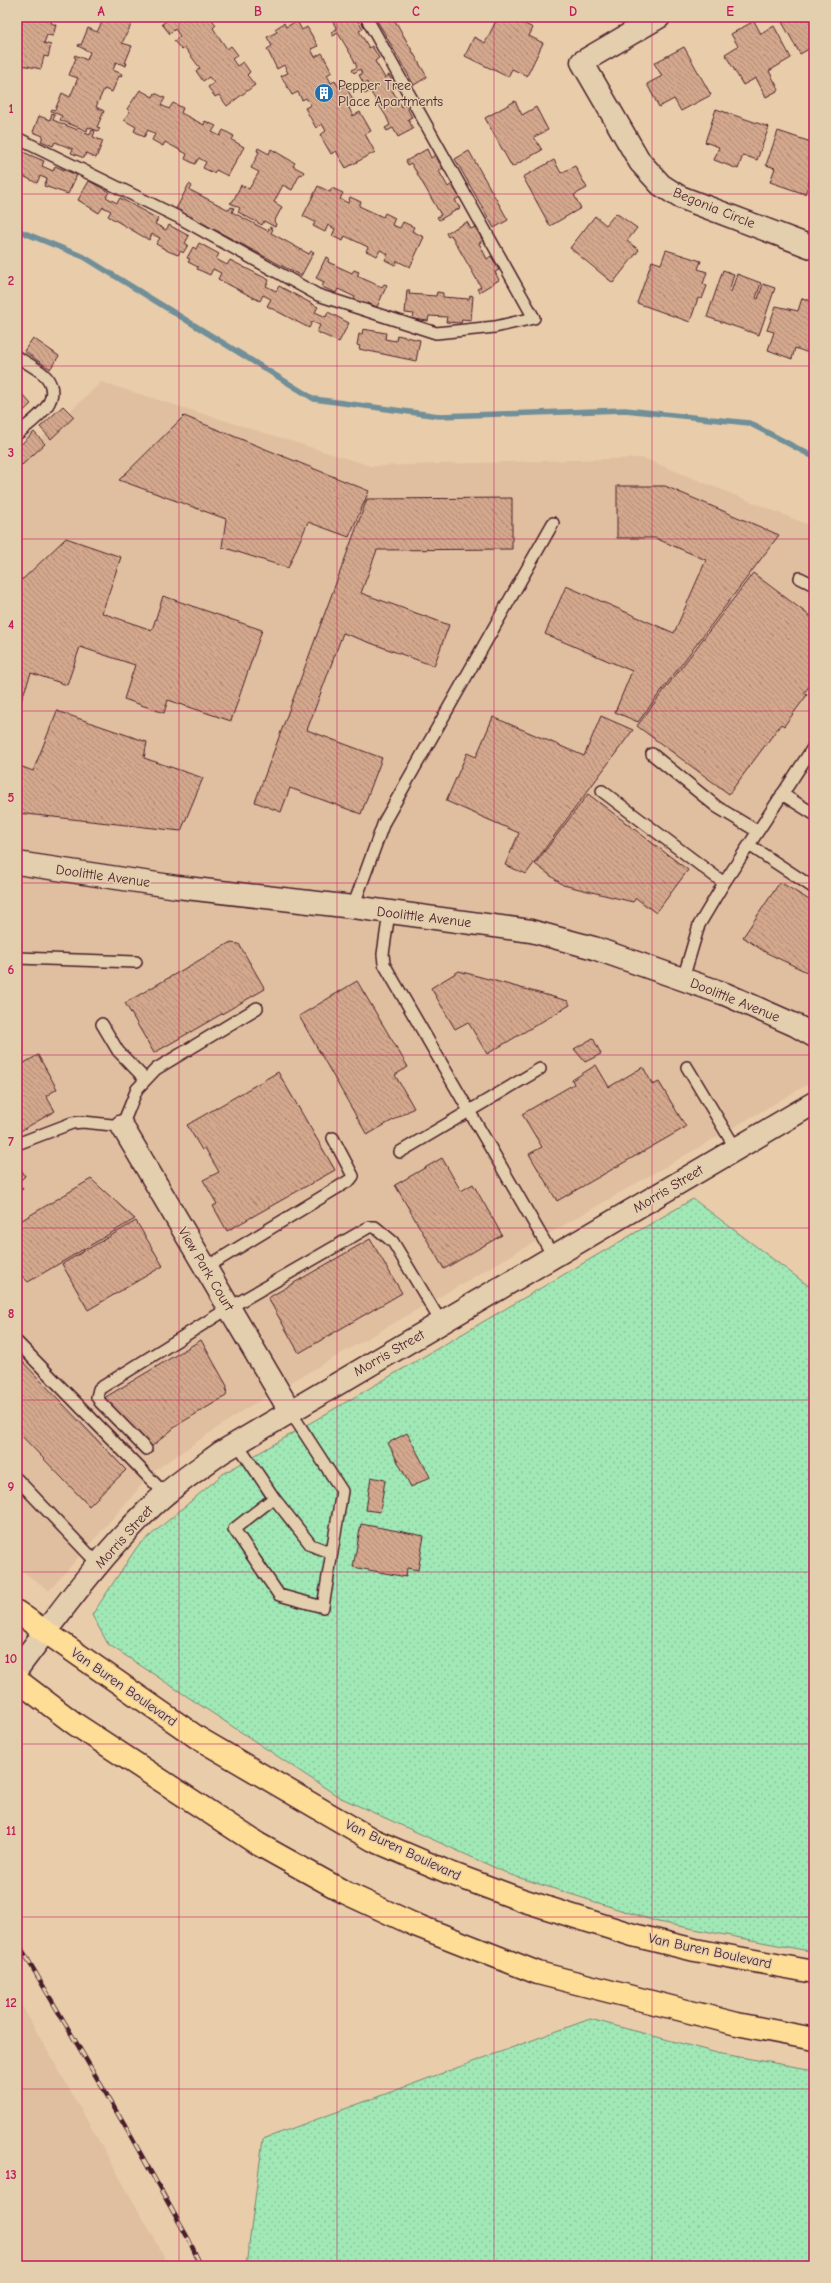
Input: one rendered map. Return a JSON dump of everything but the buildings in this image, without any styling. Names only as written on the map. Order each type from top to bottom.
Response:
[{"type":"main road","name":"Van Buren Boulevard","points":[[17,1612],[198,1738],[373,1840],[450,1874],[522,1900],[633,1935],[695,1950],[814,1972]]},
{"type":"main road","points":[[17,1680],[82,1728],[258,1844],[346,1893],[413,1924],[534,1972],[737,2024],[814,2039]]},
{"type":"street","name":"Begonia Circle","points":[[659,17],[582,62],[640,162],[661,185],[680,197],[814,248]]},
{"type":"street","name":"Doolittle Avenue","points":[[17,863],[177,887],[352,907],[531,931],[594,948],[725,994],[795,1025],[814,1036]]},
{"type":"street","name":"Morris Street","points":[[17,1669],[118,1542],[165,1494],[237,1443],[290,1411],[814,1103]]},
{"type":"street","name":"View Park Court","points":[[122,1126],[290,1411]]},
{"type":"lane","points":[[17,138],[178,217],[318,295],[436,333],[495,327],[534,318],[366,17]]},
{"type":"lane","points":[[17,357],[47,378],[52,393],[50,405],[17,434]]},
{"type":"lane","points":[[352,907],[384,822],[553,523]]},
{"type":"lane","points":[[800,578],[814,585]]},
{"type":"lane","points":[[683,979],[699,925],[757,831],[814,746]]},
{"type":"lane","points":[[652,754],[717,807],[757,831]]},
{"type":"lane","points":[[602,791],[724,883]]},
{"type":"lane","points":[[782,794],[814,814]]},
{"type":"lane","points":[[749,845],[814,888]]},
{"type":"lane","points":[[389,913],[383,954],[384,964],[553,1256]]},
{"type":"lane","points":[[17,958],[136,962]]},
{"type":"lane","points":[[17,1144],[72,1123],[83,1122],[122,1126],[130,1103],[145,1079],[156,1069],[257,1008]]},
{"type":"lane","points":[[102,1024],[118,1051],[145,1079]]},
{"type":"lane","points":[[687,1067],[736,1149]]},
{"type":"lane","points":[[400,1152],[540,1069]]},
{"type":"lane","points":[[205,1268],[350,1180],[353,1176],[351,1170],[333,1138]]},
{"type":"lane","points":[[146,1449],[100,1402],[97,1397],[99,1389],[229,1308],[369,1227],[374,1226],[393,1242],[441,1322]]},
{"type":"lane","points":[[17,1342],[165,1494]]},
{"type":"lane","points":[[274,1498],[234,1529],[279,1595],[323,1608],[342,1490],[290,1411]]},
{"type":"lane","points":[[237,1443],[274,1498],[311,1544],[332,1553]]},
{"type":"lane","points":[[17,1479],[99,1565]]},
{"type":"shaded area","points":[[101,382],[371,466],[643,458],[814,527],[814,1081],[245,1409],[154,1471],[49,1591],[17,1567],[17,461]]},
{"type":"shaded area","points":[[17,1997],[161,2250],[168,2266],[17,2266]]},
{"type":"green space","points":[[693,1199],[814,1290],[814,1952],[658,1922],[511,1875],[339,1797],[108,1644],[92,1615],[137,1547],[223,1474]]},
{"type":"green space","points":[[590,2019],[717,2053],[814,2070],[814,2266],[246,2266],[263,2139]]},
{"type":"waterway","points":[[17,230],[84,257],[314,399],[439,416],[625,410],[749,423],[814,457]]},
{"type":"railway","points":[[17,1941],[129,2133],[189,2240],[201,2266]]},
{"type":"place","name":"Pepper Tree Place Apartments","points":[[324,93]]}]
